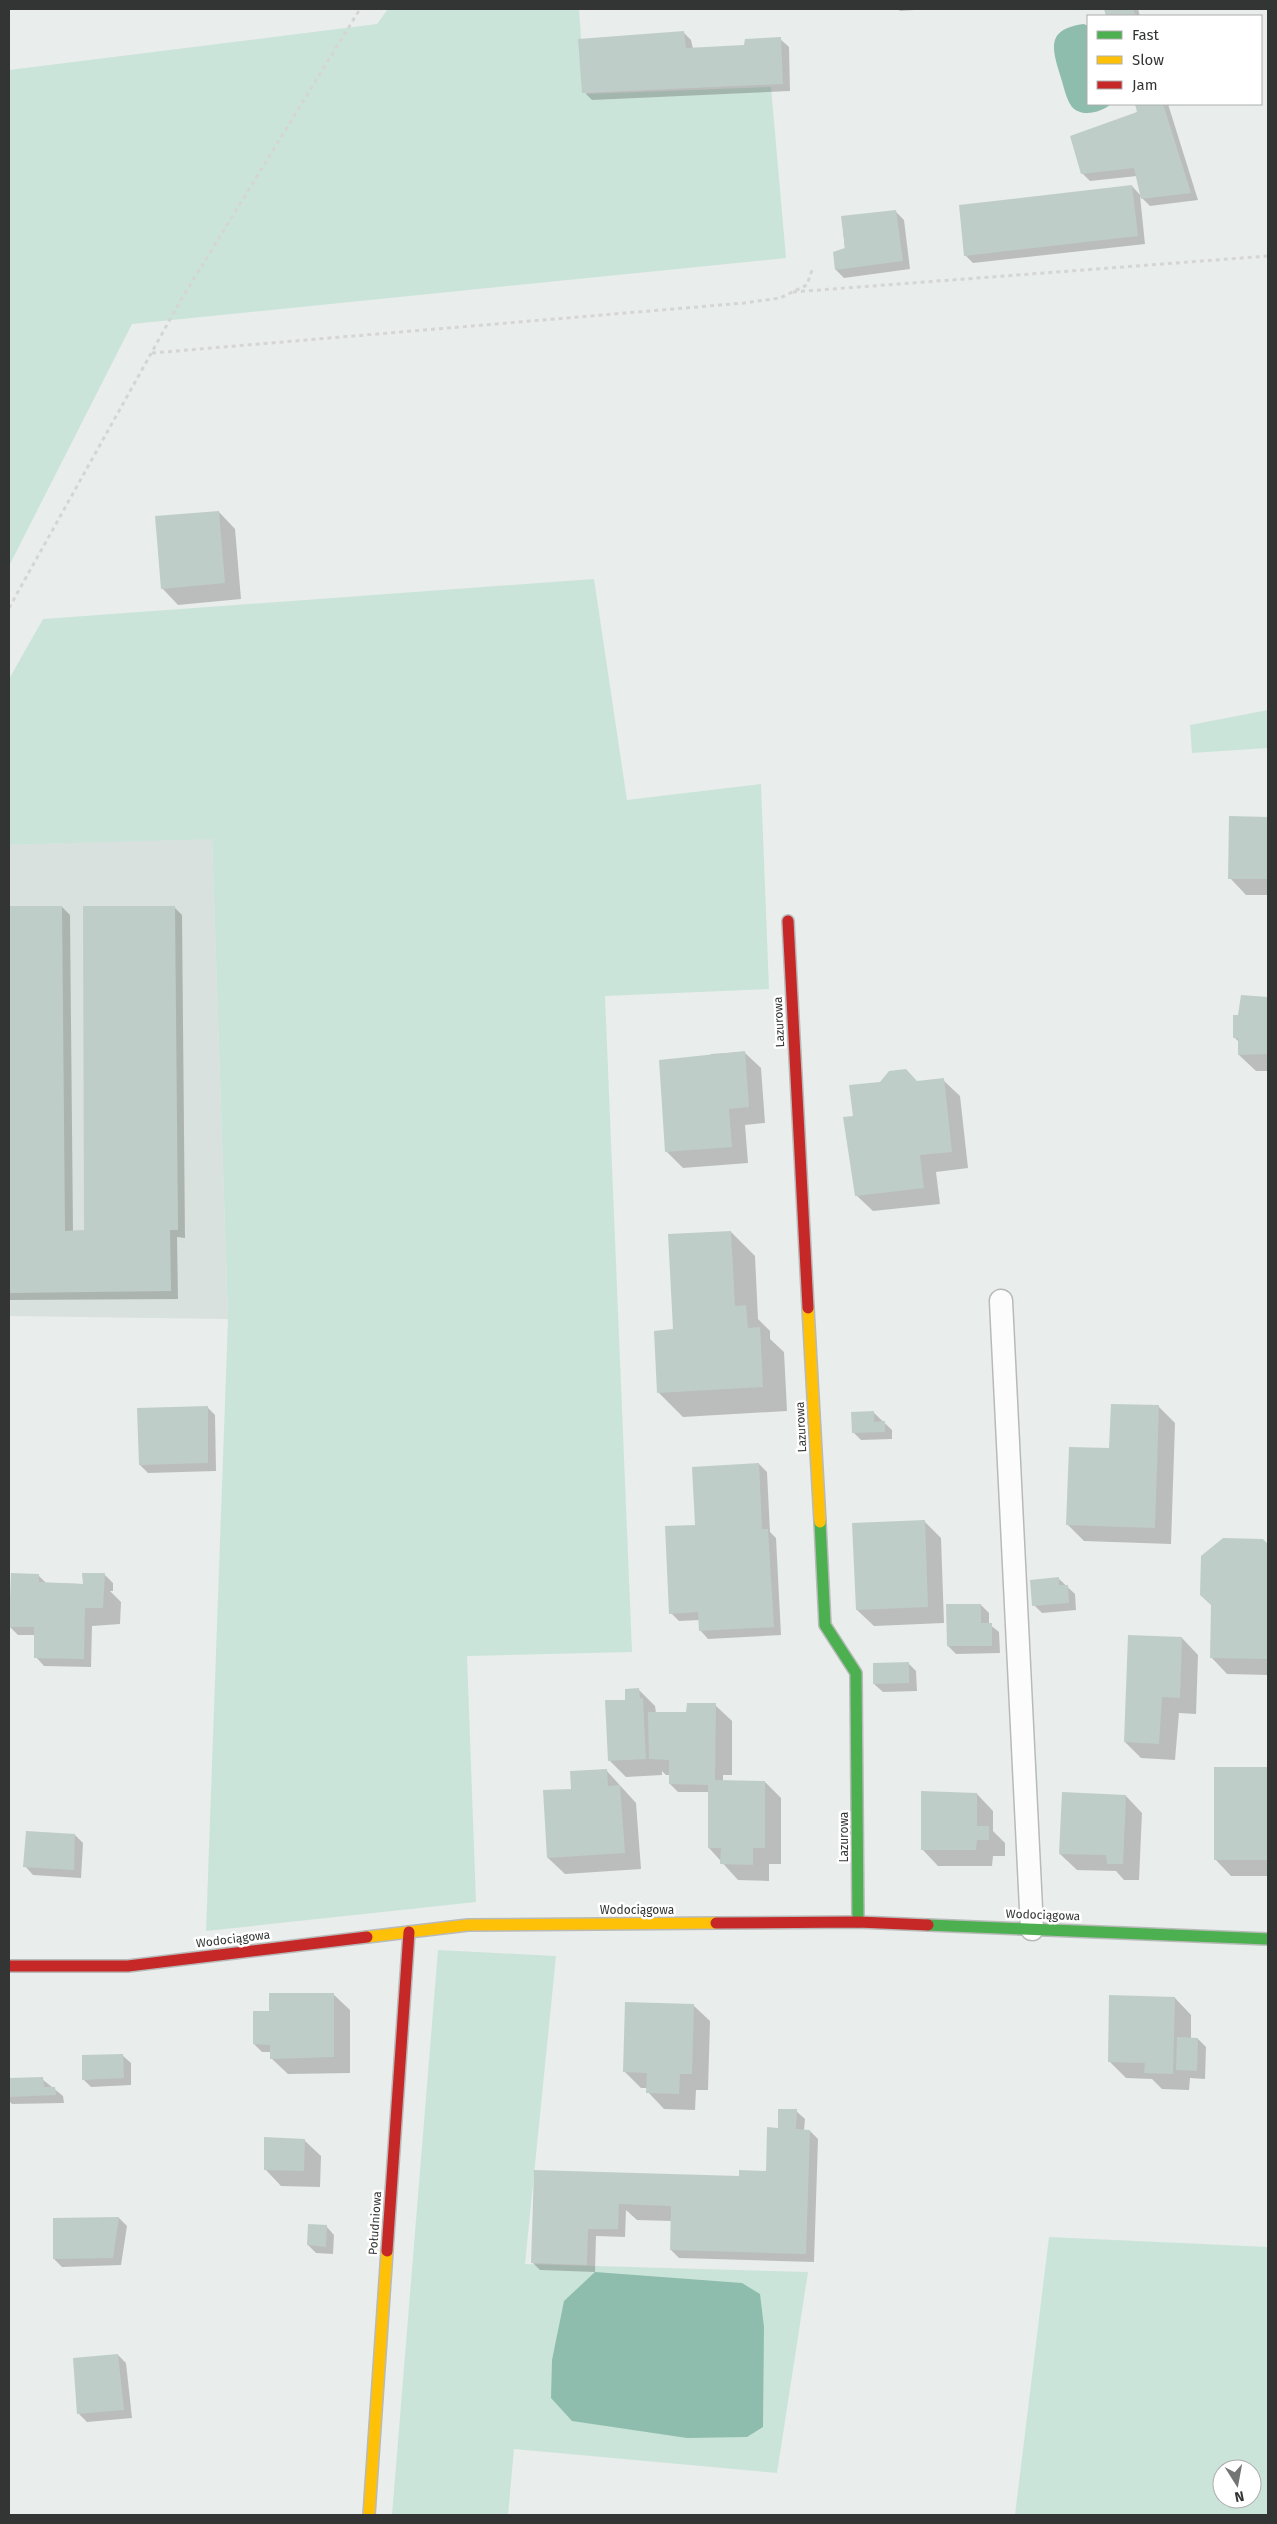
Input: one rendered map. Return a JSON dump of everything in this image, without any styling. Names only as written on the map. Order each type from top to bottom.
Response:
[{"type":"street","name":"Lazurowa","points":[[788,921],[825,1625],[856,1673],[858,1922]]},
{"type":"street","name":"Wodociągowa","points":[[9,1966],[128,1966],[468,1925],[858,1922],[1268,1939]]},
{"type":"street","name":"Południowa","points":[[369,2515],[409,1932]]},
{"type":"lane","points":[[1001,1301],[1032,1929]]},
{"type":"path","points":[[9,608],[182,298],[360,9]]},
{"type":"path","points":[[790,293],[1268,256]]},
{"type":"path","points":[[151,353],[744,303],[780,298],[806,285],[813,267]]},
{"type":"shaded area","points":[[388,9],[579,9],[585,94],[771,87],[786,258],[132,324],[9,566],[9,70],[377,24]]},
{"type":"shaded area","points":[[1084,24],[1087,26],[1087,105],[1109,105],[1092,113],[1081,112],[1072,107],[1065,93],[1055,58],[1054,42],[1057,36],[1063,30]]},
{"type":"shaded area","points":[[594,579],[627,800],[761,784],[769,989],[605,996],[632,1652],[467,1656],[476,1902],[206,1931],[228,1319],[212,839],[9,845],[9,679],[43,619]]},
{"type":"shaded area","points":[[1268,710],[1268,748],[1192,753],[1190,725]]},
{"type":"shaded area","points":[[212,838],[228,1319],[9,1316],[9,845]]},
{"type":"shaded area","points":[[438,1950],[556,1956],[525,2264],[808,2272],[777,2473],[514,2449],[508,2515],[392,2515]]},
{"type":"shaded area","points":[[1049,2237],[1268,2247],[1268,2515],[1015,2515]]},
{"type":"shaded area","points":[[595,2272],[742,2283],[760,2294],[764,2327],[763,2427],[747,2437],[687,2438],[572,2421],[551,2398],[552,2360],[564,2301]]},
{"type":"building","points":[[1104,9],[1133,9],[1136,15],[1106,15]]},
{"type":"building","points":[[684,31],[686,48],[744,45],[745,39],[781,37],[783,84],[582,93],[578,39]]},
{"type":"building","points":[[1135,105],[1163,105],[1191,193],[1141,199],[1134,168],[1081,174],[1070,136],[1137,112]]},
{"type":"building","points":[[1132,185],[1138,236],[964,256],[959,205]]},
{"type":"building","points":[[896,210],[903,261],[835,270],[833,252],[845,248],[841,216]]},
{"type":"building","points":[[219,511],[225,583],[161,589],[155,516]]},
{"type":"building","points":[[1229,816],[1268,817],[1268,879],[1228,879]]},
{"type":"building","points":[[9,906],[62,906],[65,1231],[84,1230],[83,906],[175,906],[178,1230],[170,1230],[171,1291],[9,1293]]},
{"type":"building","points":[[1241,995],[1268,997],[1268,1054],[1238,1055],[1238,1038],[1233,1038],[1233,1015],[1238,1015]]},
{"type":"building","points":[[745,1051],[749,1107],[729,1109],[732,1147],[665,1152],[659,1060]]},
{"type":"building","points":[[906,1069],[917,1081],[944,1078],[952,1152],[920,1155],[924,1188],[855,1196],[843,1117],[853,1116],[849,1085],[880,1082],[889,1071]]},
{"type":"building","points":[[731,1231],[735,1306],[746,1305],[748,1328],[760,1327],[763,1387],[657,1393],[654,1331],[673,1329],[668,1234]]},
{"type":"building","points":[[1111,1404],[1159,1405],[1155,1528],[1066,1525],[1069,1447],[1109,1448]]},
{"type":"building","points":[[208,1406],[208,1463],[139,1465],[137,1408]]},
{"type":"building","points":[[874,1411],[874,1422],[885,1421],[885,1432],[852,1433],[851,1412]]},
{"type":"building","points":[[759,1463],[762,1529],[768,1529],[774,1627],[699,1631],[698,1612],[669,1614],[665,1526],[695,1525],[692,1467]]},
{"type":"building","points":[[925,1520],[928,1607],[856,1610],[852,1523]]},
{"type":"building","points":[[1223,1538],[1263,1539],[1268,1544],[1268,1659],[1210,1658],[1211,1605],[1200,1595],[1201,1556]]},
{"type":"building","points":[[11,1573],[39,1574],[39,1582],[83,1584],[82,1573],[105,1573],[103,1608],[85,1608],[84,1659],[34,1658],[34,1627],[9,1627]]},
{"type":"building","points":[[1059,1577],[1059,1585],[1068,1585],[1069,1603],[1032,1606],[1030,1580]]},
{"type":"building","points":[[946,1604],[981,1604],[981,1623],[992,1623],[992,1646],[947,1646]]},
{"type":"building","points":[[1128,1635],[1182,1637],[1180,1698],[1162,1697],[1159,1744],[1124,1742]]},
{"type":"building","points":[[909,1662],[909,1683],[873,1684],[873,1663]]},
{"type":"building","points":[[639,1688],[640,1698],[643,1698],[646,1759],[608,1761],[605,1700],[625,1700],[625,1689]]},
{"type":"building","points":[[687,1703],[716,1703],[715,1780],[765,1781],[765,1848],[753,1848],[753,1865],[720,1864],[721,1848],[708,1848],[708,1785],[669,1784],[669,1760],[649,1759],[648,1712],[686,1712]]},
{"type":"building","points":[[1214,1767],[1268,1767],[1268,1860],[1214,1860]]},
{"type":"building","points":[[607,1769],[608,1786],[620,1785],[625,1853],[547,1858],[543,1790],[571,1789],[570,1771]]},
{"type":"building","points":[[921,1791],[977,1793],[977,1826],[989,1826],[989,1840],[977,1840],[976,1850],[921,1850]]},
{"type":"building","points":[[1062,1792],[1126,1795],[1123,1864],[1107,1864],[1106,1855],[1059,1854]]},
{"type":"building","points":[[26,1831],[75,1834],[74,1870],[23,1867]]},
{"type":"building","points":[[269,1993],[334,1993],[334,2057],[270,2059],[270,2045],[253,2044],[253,2011],[269,2011]]},
{"type":"building","points":[[1109,1995],[1175,1997],[1173,2074],[1144,2073],[1145,2063],[1108,2062]]},
{"type":"building","points":[[625,2002],[694,2004],[692,2074],[680,2074],[679,2094],[646,2093],[647,2073],[623,2072]]},
{"type":"building","points":[[1177,2037],[1198,2038],[1197,2071],[1176,2070]]},
{"type":"building","points":[[123,2054],[124,2078],[82,2080],[82,2055]]},
{"type":"building","points":[[43,2077],[44,2087],[55,2087],[56,2095],[9,2097],[9,2078]]},
{"type":"building","points":[[778,2109],[797,2109],[796,2129],[810,2130],[806,2254],[670,2250],[671,2206],[619,2204],[618,2229],[588,2229],[587,2265],[531,2263],[534,2170],[739,2176],[739,2170],[766,2171],[767,2127],[778,2128]]},
{"type":"building","points":[[264,2137],[305,2139],[304,2171],[264,2170]]},
{"type":"building","points":[[119,2217],[113,2258],[53,2259],[53,2218]]},
{"type":"building","points":[[308,2224],[327,2225],[326,2247],[307,2245]]},
{"type":"building","points":[[118,2354],[124,2410],[77,2414],[73,2358]]},
{"type":"traffic: fast","points":[[820,1522],[825,1625],[856,1673],[858,1922]]},
{"type":"traffic: fast","points":[[928,1925],[1268,1939]]},
{"type":"traffic: slow","points":[[808,1308],[820,1522]]},
{"type":"traffic: slow","points":[[367,1937],[468,1925],[716,1923]]},
{"type":"traffic: slow","points":[[369,2515],[387,2251]]},
{"type":"traffic: jam","points":[[788,921],[808,1308]]},
{"type":"traffic: jam","points":[[716,1923],[858,1922],[928,1925]]},
{"type":"traffic: jam","points":[[387,2251],[409,1932]]},
{"type":"traffic: jam","points":[[9,1966],[128,1966],[367,1937]]}]
